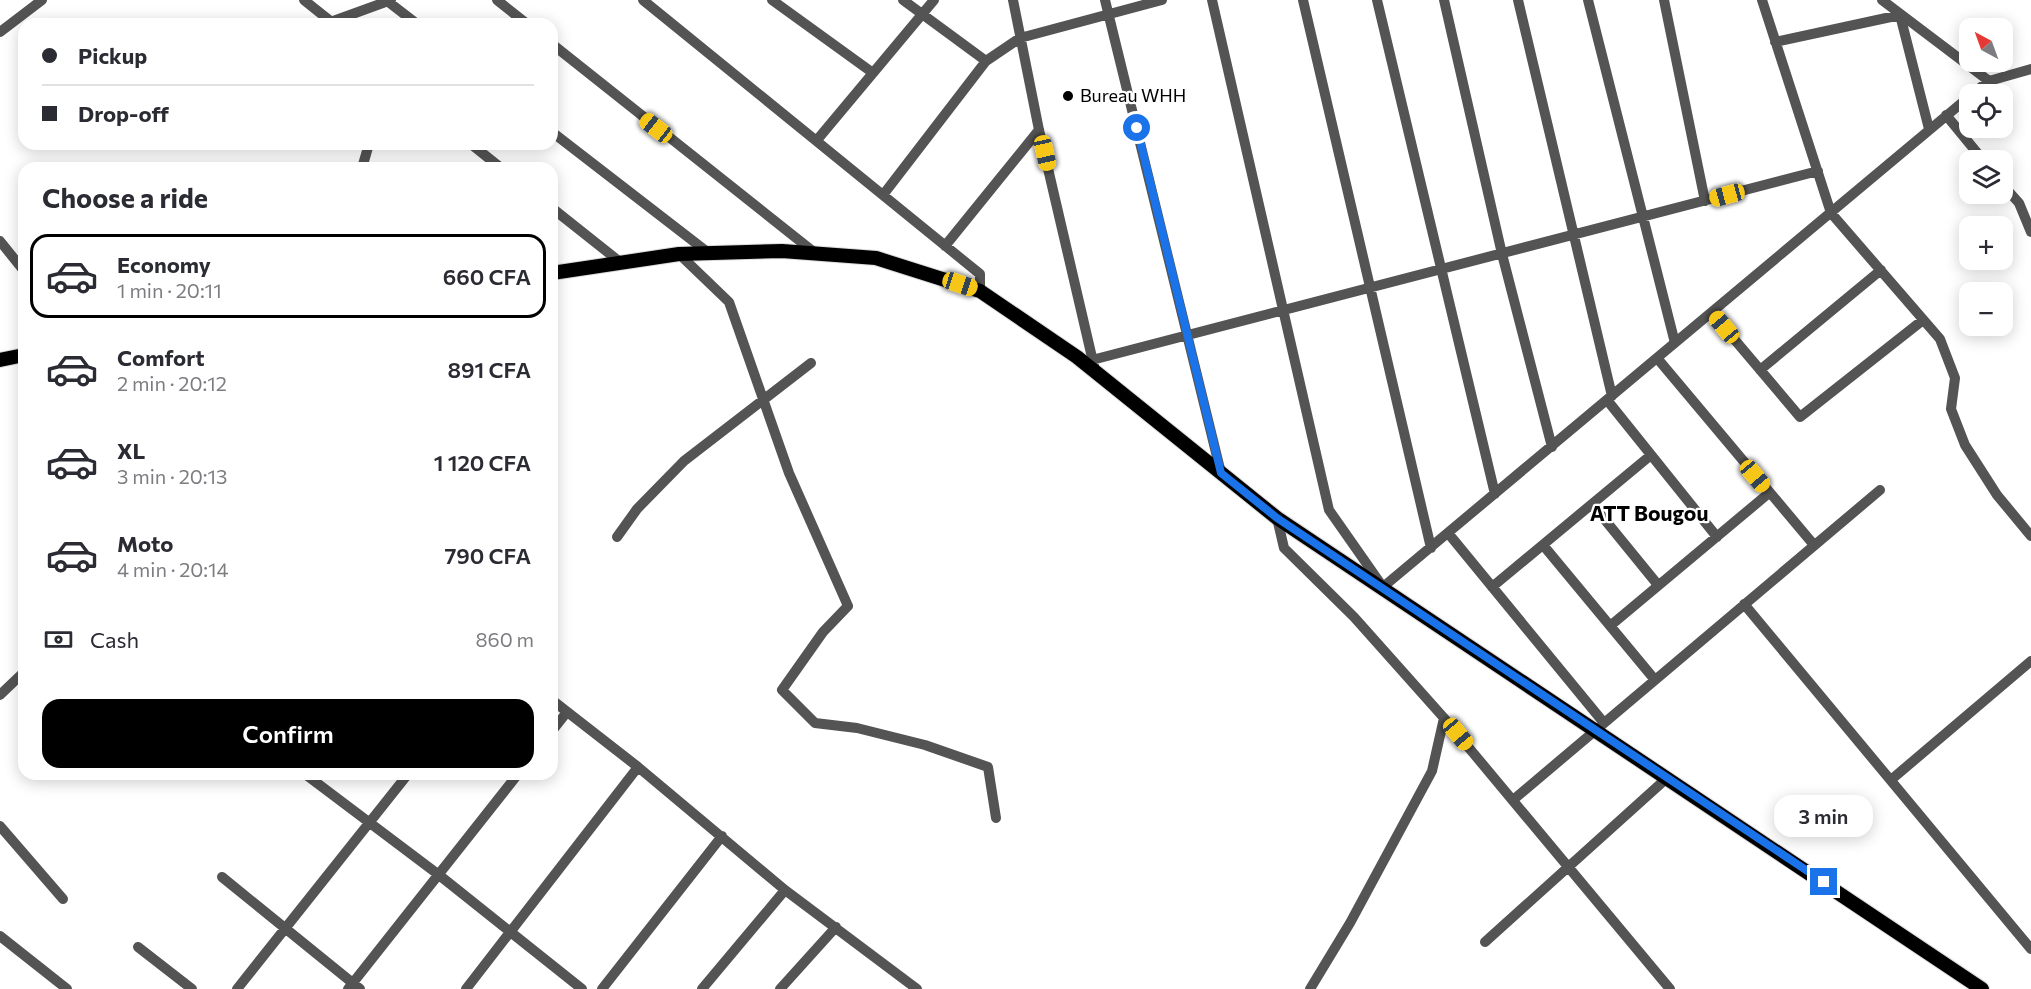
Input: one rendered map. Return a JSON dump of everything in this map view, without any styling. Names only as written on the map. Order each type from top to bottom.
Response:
[{"type":"main road","points":[[558,272],[706,251],[815,253],[876,258],[980,291],[1094,366],[1277,518],[1599,726],[1667,777],[1982,989]]},
{"type":"main road","points":[[0,360],[18,356]]},
{"type":"street","points":[[18,18],[42,0]]},
{"type":"street","points":[[304,0],[324,18]]},
{"type":"street","points":[[343,18],[388,0],[410,18]]},
{"type":"street","points":[[497,0],[520,18]]},
{"type":"street","points":[[643,0],[980,274],[980,291]]},
{"type":"street","points":[[773,0],[873,73]]},
{"type":"street","points":[[903,0],[986,62]]},
{"type":"street","points":[[817,140],[934,0]]},
{"type":"street","points":[[1013,0],[1039,130],[1094,366],[1187,335],[1818,171]]},
{"type":"street","points":[[1106,0],[1114,8],[1187,335],[1221,473]]},
{"type":"street","points":[[884,195],[986,62],[1020,38],[1114,8],[1162,0]]},
{"type":"street","points":[[1212,0],[1329,510],[1383,587],[1959,105]]},
{"type":"street","points":[[1303,0],[1431,548]]},
{"type":"street","points":[[1377,0],[1495,494]]},
{"type":"street","points":[[1444,0],[1502,254],[1551,447]]},
{"type":"street","points":[[1518,0],[1574,235],[1609,398],[1651,455],[1717,537]]},
{"type":"street","points":[[1588,0],[1641,218],[1675,343]]},
{"type":"street","points":[[1664,0],[1704,201]]},
{"type":"street","points":[[1762,0],[1831,213],[1940,339],[1955,378],[1952,409],[1965,445],[1997,495],[2031,536]]},
{"type":"street","points":[[1882,0],[1989,81]]},
{"type":"street","points":[[1775,42],[1900,15]]},
{"type":"street","points":[[1900,15],[1929,129]]},
{"type":"street","points":[[0,32],[18,18]]},
{"type":"street","points":[[558,49],[815,253]]},
{"type":"street","points":[[1985,84],[2031,69]]},
{"type":"street","points":[[1946,115],[1975,150]]},
{"type":"street","points":[[945,246],[1039,130]]},
{"type":"street","points":[[558,137],[706,251]]},
{"type":"street","points":[[478,150],[494,162]]},
{"type":"street","points":[[2013,196],[2019,203],[2031,232]]},
{"type":"street","points":[[558,213],[620,262]]},
{"type":"street","points":[[0,241],[18,264]]},
{"type":"street","points":[[679,254],[729,302],[762,402],[806,513],[848,606],[823,632],[782,690],[815,723],[857,728],[925,745],[988,767],[996,818]]},
{"type":"street","points":[[1760,370],[1881,270]]},
{"type":"street","points":[[1712,313],[1800,417],[1923,320]]},
{"type":"street","points":[[1657,358],[1814,546]]},
{"type":"street","points":[[617,537],[637,509],[684,461],[762,402],[766,395],[811,363]]},
{"type":"street","points":[[1492,587],[1651,455]]},
{"type":"street","points":[[1513,800],[1880,490]]},
{"type":"street","points":[[1610,626],[1769,493]]},
{"type":"street","points":[[1592,504],[1658,585]]},
{"type":"street","points":[[1277,518],[1284,548],[1354,616],[1444,718],[1670,989]]},
{"type":"street","points":[[1448,533],[1599,726]]},
{"type":"street","points":[[1543,544],[1655,680]]},
{"type":"street","points":[[1744,604],[1892,779],[2031,949]]},
{"type":"street","points":[[1892,779],[2031,661]]},
{"type":"street","points":[[0,694],[18,678]]},
{"type":"street","points":[[558,705],[638,766],[785,890],[917,989]]},
{"type":"street","points":[[558,723],[567,712]]},
{"type":"street","points":[[1310,989],[1350,923],[1432,771],[1444,718]]},
{"type":"street","points":[[466,989],[638,766]]},
{"type":"street","points":[[1485,942],[1667,777]]},
{"type":"street","points":[[313,780],[439,875],[510,934],[582,989]]},
{"type":"street","points":[[237,989],[403,780]]},
{"type":"street","points":[[222,877],[354,987],[513,780]]},
{"type":"street","points":[[0,826],[63,899]]},
{"type":"street","points":[[602,989],[722,836]]},
{"type":"street","points":[[702,989],[785,890]]},
{"type":"street","points":[[780,989],[836,927]]},
{"type":"street","points":[[0,936],[67,989]]},
{"type":"street","points":[[0,952],[10,944]]},
{"type":"street","points":[[138,947],[192,989]]},
{"type":"place","name":"Bureau WHH","points":[[1068,96]]},
{"type":"district","name":"ATT Bougou","points":[[1649,514]]},
{"type":"route","points":[[1137,128],[1221,473],[1277,518],[1824,882]]}]
